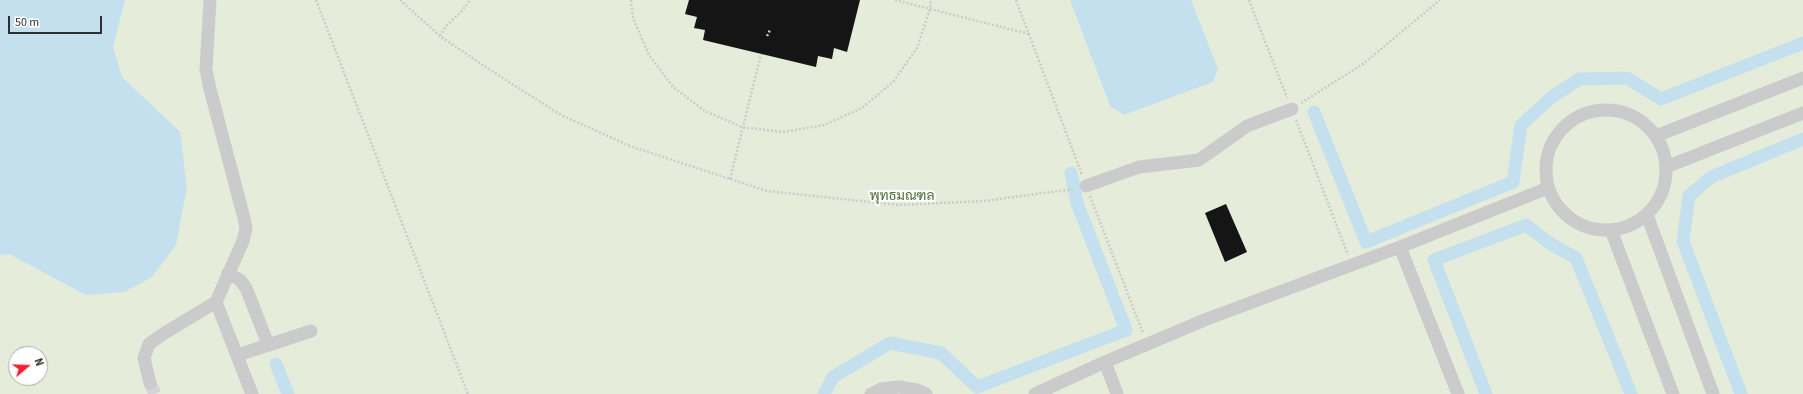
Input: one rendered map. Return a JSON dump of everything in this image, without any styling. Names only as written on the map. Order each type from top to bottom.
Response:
[{"type":"street","points":[[150,383],[144,358],[149,344],[216,302],[243,241],[246,229],[208,76],[210,0]]},
{"type":"street","points":[[1656,136],[1803,78]]},
{"type":"street","points":[[1086,186],[1139,167],[1199,160],[1247,126],[1292,109]]},
{"type":"street","points":[[1596,110],[1618,111],[1630,114],[1644,124],[1656,136],[1663,151],[1666,167],[1664,184],[1658,201],[1647,215],[1630,225],[1611,230],[1595,229],[1580,224],[1571,218],[1556,203],[1548,188],[1545,171],[1547,154],[1554,138],[1565,125],[1579,115],[1596,110]]},
{"type":"street","points":[[1666,167],[1803,113]]},
{"type":"street","points":[[1035,394],[1105,362],[1207,319],[1400,247],[1548,188]]},
{"type":"street","points":[[1647,215],[1713,394]]},
{"type":"street","points":[[1611,230],[1673,394]]},
{"type":"street","points":[[1400,247],[1458,394]]},
{"type":"street","points":[[228,273],[240,280],[246,288],[268,344]]},
{"type":"street","points":[[216,302],[252,394]]},
{"type":"street","points":[[238,355],[311,331]]},
{"type":"street","points":[[1105,362],[1118,394]]},
{"type":"street","points":[[871,394],[880,389],[899,387],[917,390],[926,394]]},
{"type":"path","points":[[316,0],[468,394]]},
{"type":"path","points":[[400,0],[440,36],[561,115],[630,146],[767,191],[899,205],[984,201],[1086,186]]},
{"type":"path","points":[[440,36],[446,26],[461,12],[470,0]]},
{"type":"path","points":[[631,0],[633,18],[649,55],[673,87],[705,111],[742,127],[783,132],[824,125],[862,108],[893,82],[917,48],[930,8],[931,0]]},
{"type":"path","points":[[895,0],[1029,34]]},
{"type":"path","points":[[1016,0],[1147,345]]},
{"type":"path","points":[[1249,0],[1352,265]]},
{"type":"path","points":[[1292,109],[1363,64],[1440,0]]},
{"type":"path","points":[[768,36],[770,30]]},
{"type":"path","points":[[730,179],[761,54]]},
{"type":"green space","name":"พุทธมณฑล","points":[[0,0],[1803,0],[1803,394],[0,394]]},
{"type":"water","points":[[0,0],[125,0],[113,47],[122,77],[180,132],[187,187],[176,245],[152,277],[124,292],[86,295],[9,254],[0,255]]},
{"type":"water","points":[[1070,0],[1191,0],[1218,69],[1213,82],[1124,115],[1110,106]]},
{"type":"building","points":[[689,0],[860,0],[847,52],[834,48],[832,59],[818,56],[816,67],[703,40],[705,30],[694,28],[697,17],[685,14]]},
{"type":"building","points":[[1226,204],[1247,252],[1225,262],[1205,213]]},
{"type":"waterway","points":[[1314,112],[1366,242],[1513,182],[1521,125],[1552,97],[1579,79],[1627,78],[1661,99],[1803,43]]},
{"type":"waterway","points":[[1741,394],[1683,241],[1689,196],[1711,177],[1803,139]]},
{"type":"waterway","points":[[824,394],[833,377],[890,343],[941,353],[977,387],[1126,330],[1077,203],[1071,173]]},
{"type":"waterway","points":[[1486,394],[1434,260],[1526,225],[1551,244],[1576,258],[1631,394]]},
{"type":"waterway","points":[[276,364],[288,394]]},
{"type":"tunnel","points":[[150,383],[155,394]]}]
